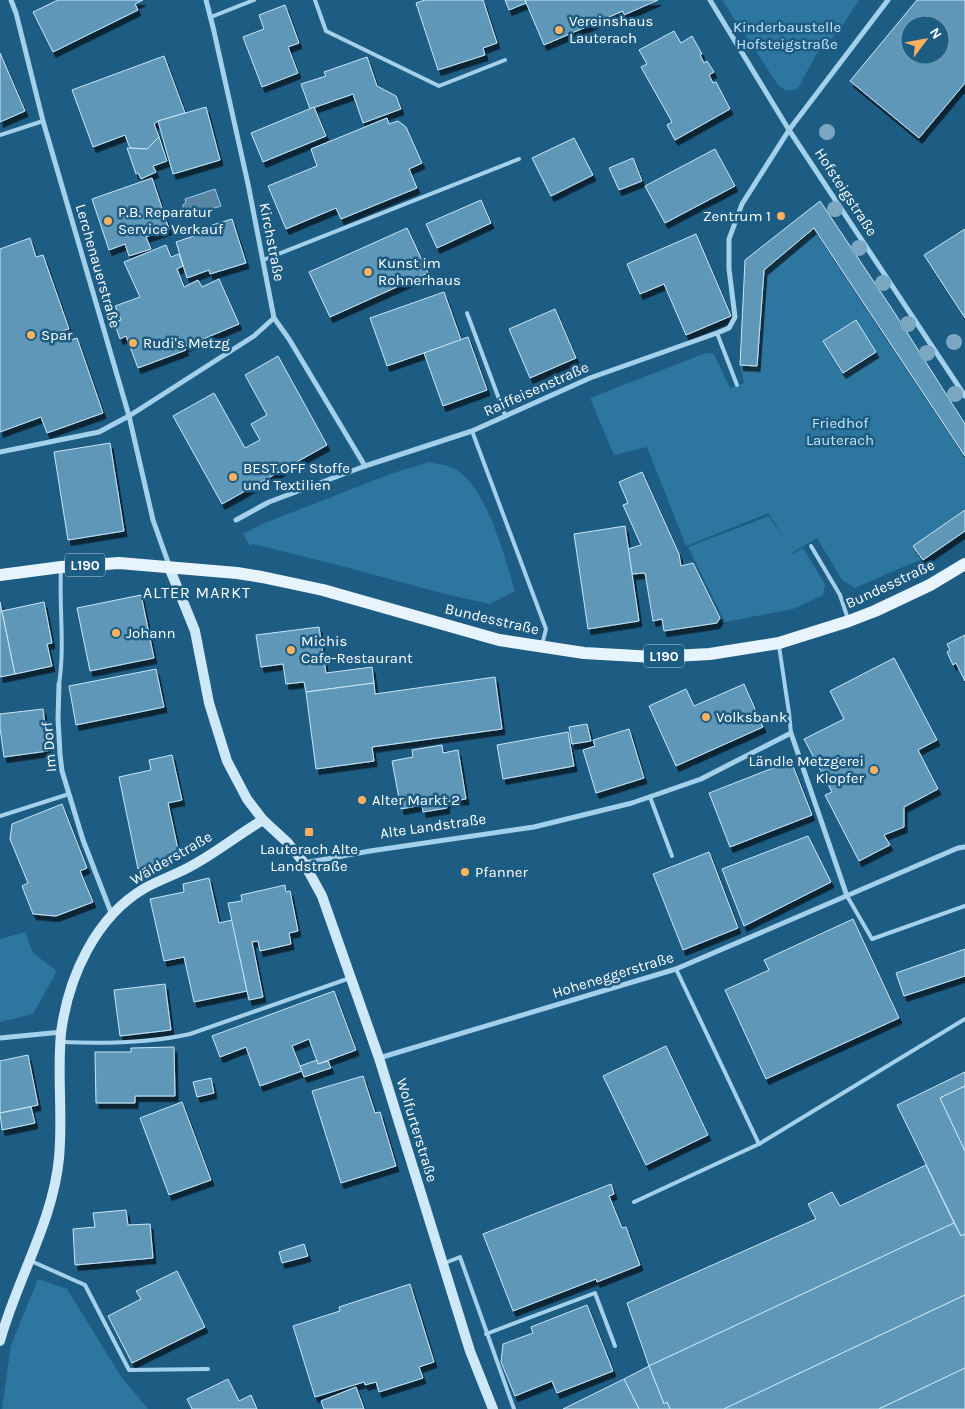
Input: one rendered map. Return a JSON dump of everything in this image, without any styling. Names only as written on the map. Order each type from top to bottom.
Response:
[{"type":"main road","name":"Bundesstraße","points":[[1,572],[119,563],[237,573],[323,590],[499,640],[584,653],[654,657],[710,654],[779,643],[849,621],[890,604],[930,585],[965,564]]},
{"type":"main road","points":[[169,567],[195,631],[209,703],[227,761],[247,800],[263,820],[288,843],[304,863]]},
{"type":"main road","name":"Wälderstraße","points":[[0,1341],[53,1191],[59,1158],[61,1037],[67,1000],[82,958],[112,916],[130,898],[145,888],[192,866],[263,820]]},
{"type":"main road","name":"Wolfurterstraße","points":[[304,863],[322,896],[379,1058],[470,1351],[493,1409]]},
{"type":"street","name":"Lerchenauerstraße","points":[[11,0],[16,13],[43,121],[129,416],[153,520],[169,567]]},
{"type":"street","name":"Kirchstraße","points":[[206,0],[248,184],[274,318]]},
{"type":"street","name":"Hofsteigstraße","points":[[710,0],[789,130],[965,396]]},
{"type":"street","points":[[717,333],[729,328],[735,317],[729,269],[729,239],[742,204],[789,130],[888,0]]},
{"type":"street","points":[[0,452],[99,432],[129,416],[254,336],[274,318],[289,338],[365,466]]},
{"type":"street","name":"Raiffeisenstraße","points":[[236,520],[269,502],[365,466],[472,431],[590,378],[717,333]]},
{"type":"street","name":"Im Dorf","points":[[59,684],[58,719],[62,771],[83,840],[112,916]]},
{"type":"street","points":[[791,733],[847,896]]},
{"type":"street","name":"Alte Landstraße","points":[[304,863],[534,826],[632,804],[701,779],[791,733]]},
{"type":"street","name":"Hoheneggerstraße","points":[[379,1058],[676,969],[958,848],[965,847]]},
{"type":"street","points":[[0,1038],[61,1037]]},
{"type":"lane","points":[[211,17],[254,0]]},
{"type":"lane","points":[[315,0],[326,30],[439,86],[505,60]]},
{"type":"lane","points":[[0,136],[43,121]]},
{"type":"lane","points":[[262,260],[520,159]]},
{"type":"lane","points":[[467,314],[505,415]]},
{"type":"lane","points":[[717,333],[737,385]]},
{"type":"lane","points":[[472,431],[546,629],[542,647]]},
{"type":"lane","points":[[811,546],[840,595],[849,621]]},
{"type":"lane","name":"Im Dorf","points":[[59,684],[62,668],[61,567]]},
{"type":"lane","points":[[779,643],[790,713],[791,733]]},
{"type":"lane","points":[[0,816],[69,794]]},
{"type":"lane","points":[[650,797],[672,856]]},
{"type":"lane","points":[[847,896],[872,939],[965,906]]},
{"type":"lane","points":[[676,969],[759,1144]]},
{"type":"lane","points":[[61,1037],[122,1042],[170,1038],[190,1034],[350,978]]},
{"type":"lane","points":[[634,1202],[759,1144],[965,1019]]},
{"type":"lane","points":[[443,1264],[460,1257],[514,1409]]},
{"type":"lane","points":[[29,1261],[85,1285],[130,1370],[208,1370]]},
{"type":"lane","points":[[486,1334],[595,1293],[615,1346]]},
{"type":"green space","name":"Kinderbaustelle Hofsteigstraße","points":[[722,0],[859,0],[839,31],[816,55],[798,88],[785,90],[778,85]]},
{"type":"green space","name":"Friedhof Lauterach","points":[[820,201],[896,315],[965,424],[965,531],[923,560],[855,588],[842,580],[817,538],[792,554],[803,548],[825,584],[823,595],[793,609],[725,622],[688,547],[769,516],[784,539],[769,513],[686,546],[647,447],[614,455],[590,398],[706,353],[714,354],[730,388],[744,383],[740,365],[745,260]]},
{"type":"green space","points":[[429,462],[455,469],[466,478],[476,491],[493,524],[515,591],[490,604],[253,544],[250,546],[243,534],[262,524],[393,473]]},
{"type":"green space","points":[[25,932],[33,953],[57,971],[33,1014],[0,1022],[0,939]]},
{"type":"green space","points":[[38,1279],[67,1289],[122,1378],[148,1409],[2,1409],[11,1345]]},
{"type":"shaded area","points":[[215,189],[221,206],[191,215],[190,212],[183,208],[186,202],[185,199]]},
{"type":"building","points":[[58,0],[143,0],[135,4],[138,10],[53,52],[33,12]]},
{"type":"building","points":[[425,0],[483,0],[497,43],[483,48],[485,55],[438,70],[416,3]]},
{"type":"building","points":[[505,0],[525,0],[526,3],[509,10]]},
{"type":"building","name":"Vereinshaus Lauterach","points":[[525,0],[658,0],[624,15],[623,11],[544,45]]},
{"type":"building","points":[[917,0],[965,0],[965,83],[919,138],[850,81],[900,21],[900,65],[950,65],[950,15],[905,15]]},
{"type":"building","points":[[285,5],[299,43],[288,47],[298,73],[262,87],[243,37],[264,29],[259,15]]},
{"type":"building","points":[[674,31],[681,43],[692,36],[702,54],[700,55],[704,63],[707,61],[714,72],[709,75],[713,83],[716,82],[730,109],[675,140],[667,125],[672,122],[641,67],[647,64],[639,50]]},
{"type":"building","points":[[0,53],[25,111],[0,122]]},
{"type":"building","points":[[164,56],[185,113],[154,124],[159,137],[147,149],[130,148],[125,135],[93,147],[72,90]]},
{"type":"building","points":[[367,57],[377,86],[396,96],[401,109],[363,123],[353,94],[310,109],[301,84],[326,76],[324,72]]},
{"type":"building","points":[[206,107],[220,160],[173,174],[158,121]]},
{"type":"building","points":[[314,107],[326,136],[263,162],[251,133]]},
{"type":"building","points":[[387,118],[389,124],[398,121],[406,127],[422,163],[409,169],[417,188],[341,219],[336,208],[286,229],[268,186],[317,166],[311,149]]},
{"type":"building","points":[[159,137],[167,161],[153,166],[156,172],[141,179],[138,173],[136,174],[127,148],[147,149]]},
{"type":"building","points":[[574,138],[593,175],[551,196],[532,158]]},
{"type":"building","points":[[715,149],[735,186],[665,223],[645,186]]},
{"type":"building","points":[[633,158],[642,181],[619,190],[609,168]]},
{"type":"building","points":[[152,178],[169,229],[146,237],[151,249],[129,256],[125,244],[109,250],[92,199]]},
{"type":"building","points":[[481,200],[491,223],[437,248],[426,224]]},
{"type":"building","points":[[820,201],[896,315],[965,424],[965,456],[814,228],[764,270],[757,366],[740,365],[745,260]]},
{"type":"building","points":[[232,219],[246,263],[210,274],[209,270],[187,278],[176,242],[197,235],[196,230]]},
{"type":"building","name":"Kunst im Rohnerhaus","points":[[407,228],[428,273],[330,317],[309,272]]},
{"type":"building","points":[[965,229],[965,318],[924,255]]},
{"type":"building","points":[[696,234],[731,316],[686,335],[664,284],[640,294],[627,264]]},
{"type":"building","name":"Spar","points":[[30,238],[36,257],[43,255],[69,329],[61,331],[65,342],[77,338],[103,413],[47,433],[41,417],[0,432],[0,249]]},
{"type":"building","points":[[166,245],[171,257],[179,254],[183,266],[177,269],[184,287],[198,280],[202,287],[219,279],[239,324],[184,347],[186,350],[138,368],[126,336],[120,339],[114,322],[121,320],[115,306],[140,297],[124,262]]},
{"type":"building","points":[[444,292],[461,340],[387,366],[370,318]]},
{"type":"building","points":[[555,309],[576,358],[530,378],[509,329]]},
{"type":"building","points":[[856,320],[876,352],[843,373],[823,341]]},
{"type":"building","points":[[468,337],[487,390],[443,406],[424,353]]},
{"type":"building","points":[[278,356],[327,445],[222,504],[173,416],[214,393],[245,448],[260,440],[251,424],[267,415],[245,375]]},
{"type":"building","points":[[110,443],[124,531],[68,540],[54,452]]},
{"type":"building","points":[[642,472],[679,554],[681,566],[693,563],[720,618],[717,623],[664,631],[662,619],[653,621],[645,573],[632,574],[628,549],[641,545],[623,505],[628,503],[619,482]]},
{"type":"building","points":[[965,510],[965,531],[923,560],[913,546]]},
{"type":"building","points":[[625,526],[639,621],[588,629],[574,534]]},
{"type":"building","name":"Johann","points":[[141,595],[154,658],[90,671],[77,608]]},
{"type":"building","points":[[0,602],[15,674],[0,677]]},
{"type":"building","points":[[44,602],[52,643],[47,644],[52,666],[15,674],[2,611]]},
{"type":"building","name":"Michis Cafe-Restaurant","points":[[319,627],[326,673],[372,667],[374,683],[306,692],[304,682],[286,684],[283,664],[261,667],[256,635]]},
{"type":"building","points":[[965,635],[965,681],[956,663],[953,665],[947,652],[950,650],[947,644]]},
{"type":"building","name":"Ländle Metzgerei Klopfer","points":[[894,658],[937,740],[918,750],[938,789],[904,807],[904,827],[884,835],[890,845],[859,861],[825,795],[832,792],[804,739],[844,719],[830,691]]},
{"type":"building","points":[[156,669],[164,707],[76,725],[69,686]]},
{"type":"building","points":[[495,677],[502,729],[372,747],[374,761],[316,769],[306,692],[374,683],[375,694]]},
{"type":"building","name":"Volksbank","points":[[744,684],[763,727],[676,766],[649,706],[686,689],[694,706]]},
{"type":"building","points":[[43,709],[48,751],[4,757],[0,714]]},
{"type":"building","points":[[587,724],[591,741],[572,744],[569,727]]},
{"type":"building","points":[[629,729],[644,778],[596,793],[583,750],[595,746],[593,740]]},
{"type":"building","points":[[568,732],[574,766],[503,779],[497,745]]},
{"type":"building","points":[[442,745],[443,753],[458,750],[466,799],[446,802],[447,808],[423,812],[422,805],[401,809],[392,761],[413,757],[412,750]]},
{"type":"building","points":[[172,755],[182,800],[168,803],[179,854],[138,869],[119,777],[151,770],[149,760]]},
{"type":"building","points":[[791,761],[812,815],[730,847],[709,793]]},
{"type":"building","points":[[62,804],[87,868],[80,871],[93,902],[56,916],[33,914],[22,886],[28,883],[10,839],[12,824]]},
{"type":"building","points":[[808,836],[831,882],[744,926],[722,869]]},
{"type":"building","points":[[709,852],[738,928],[683,950],[653,874]]},
{"type":"building","points":[[209,878],[219,923],[232,920],[247,991],[194,1002],[184,957],[164,961],[150,899],[184,892],[183,884]]},
{"type":"building","points":[[285,885],[286,892],[290,891],[298,931],[289,933],[291,944],[260,951],[258,941],[252,942],[263,997],[249,1000],[228,903],[242,901],[241,895]]},
{"type":"building","points":[[853,919],[899,1018],[766,1079],[725,990],[769,970],[764,960]]},
{"type":"building","points":[[965,949],[965,976],[904,996],[896,973]]},
{"type":"building","points":[[165,984],[171,1030],[120,1036],[114,990]]},
{"type":"building","points":[[334,991],[356,1050],[318,1064],[309,1039],[292,1046],[302,1071],[260,1086],[246,1047],[220,1057],[212,1036]]},
{"type":"building","points":[[666,1046],[708,1135],[646,1165],[603,1076]]},
{"type":"building","points":[[174,1047],[175,1096],[135,1096],[135,1103],[96,1103],[95,1052],[131,1052],[131,1048]]},
{"type":"building","points":[[28,1055],[38,1105],[0,1113],[0,1061]]},
{"type":"building","points":[[317,1060],[318,1064],[328,1061],[331,1068],[304,1077],[300,1066]]},
{"type":"building","points":[[965,1072],[965,1086],[940,1098],[965,1151],[965,1234],[961,1236],[897,1105]]},
{"type":"building","points":[[363,1076],[375,1113],[380,1112],[396,1166],[341,1183],[312,1091]]},
{"type":"building","points":[[211,1078],[214,1093],[197,1097],[193,1082]]},
{"type":"building","points":[[965,1086],[965,1151],[940,1098]]},
{"type":"building","points":[[182,1102],[211,1180],[169,1195],[140,1118]]},
{"type":"building","points":[[31,1107],[35,1123],[2,1130],[0,1113]]},
{"type":"building","points":[[926,1165],[954,1223],[649,1366],[627,1303],[816,1219],[808,1204],[832,1192],[840,1206]]},
{"type":"building","points":[[611,1184],[614,1194],[609,1196],[622,1228],[626,1227],[640,1265],[597,1282],[596,1279],[513,1311],[483,1234]]},
{"type":"building","points":[[126,1210],[128,1225],[150,1224],[153,1258],[75,1265],[73,1229],[95,1227],[93,1213]]},
{"type":"building","points":[[954,1223],[961,1236],[965,1234],[965,1295],[724,1409],[670,1409],[667,1402],[664,1404],[649,1366]]},
{"type":"building","points":[[304,1244],[308,1256],[282,1263],[279,1252]]},
{"type":"building","points":[[177,1271],[205,1327],[132,1363],[108,1316],[141,1299],[136,1291]]},
{"type":"building","points":[[410,1284],[434,1362],[419,1367],[423,1378],[379,1392],[376,1382],[365,1385],[364,1382],[315,1397],[293,1326],[340,1311],[339,1307]]},
{"type":"building","points":[[965,1295],[965,1368],[879,1409],[724,1409]]},
{"type":"building","points":[[587,1305],[613,1371],[557,1393],[552,1381],[515,1396],[501,1362],[503,1344],[533,1333],[531,1327]]},
{"type":"building","points":[[649,1366],[664,1404],[667,1402],[670,1409],[639,1409],[624,1379]]},
{"type":"building","points":[[965,1368],[965,1409],[879,1409]]},
{"type":"building","points":[[228,1379],[239,1401],[251,1395],[257,1409],[192,1409],[187,1399]]},
{"type":"building","points":[[624,1379],[639,1409],[563,1409]]},
{"type":"building","points":[[356,1387],[364,1409],[324,1409],[321,1401]]},
{"type":"place","name":"Vereinshaus Lauterach","points":[[559,30]]},
{"type":"place","name":"Zentrum 1","points":[[781,216]]},
{"type":"place","name":"P.B. Reparatur Service Verkauf","points":[[108,221]]},
{"type":"place","name":"Kunst im Rohnerhaus","points":[[368,272]]},
{"type":"place","name":"Spar","points":[[31,335]]},
{"type":"place","name":"Rudi's Metzg","points":[[133,343]]},
{"type":"place","name":"BEST.OFF Stoffe und Textilien","points":[[233,477]]},
{"type":"place","name":"Johann","points":[[116,633]]},
{"type":"place","name":"Michis Cafe-Restaurant","points":[[291,650]]},
{"type":"place","name":"Volksbank","points":[[706,717]]},
{"type":"place","name":"Ländle Metzgerei Klopfer","points":[[874,770]]},
{"type":"place","name":"Alter Markt 2","points":[[362,800]]},
{"type":"place","name":"Lauterach Alte Landstraße","points":[[309,832]]},
{"type":"place","name":"Pfanner","points":[[465,872]]},
{"type":"district","name":"ALTER MARKT","points":[[197,592]]}]
